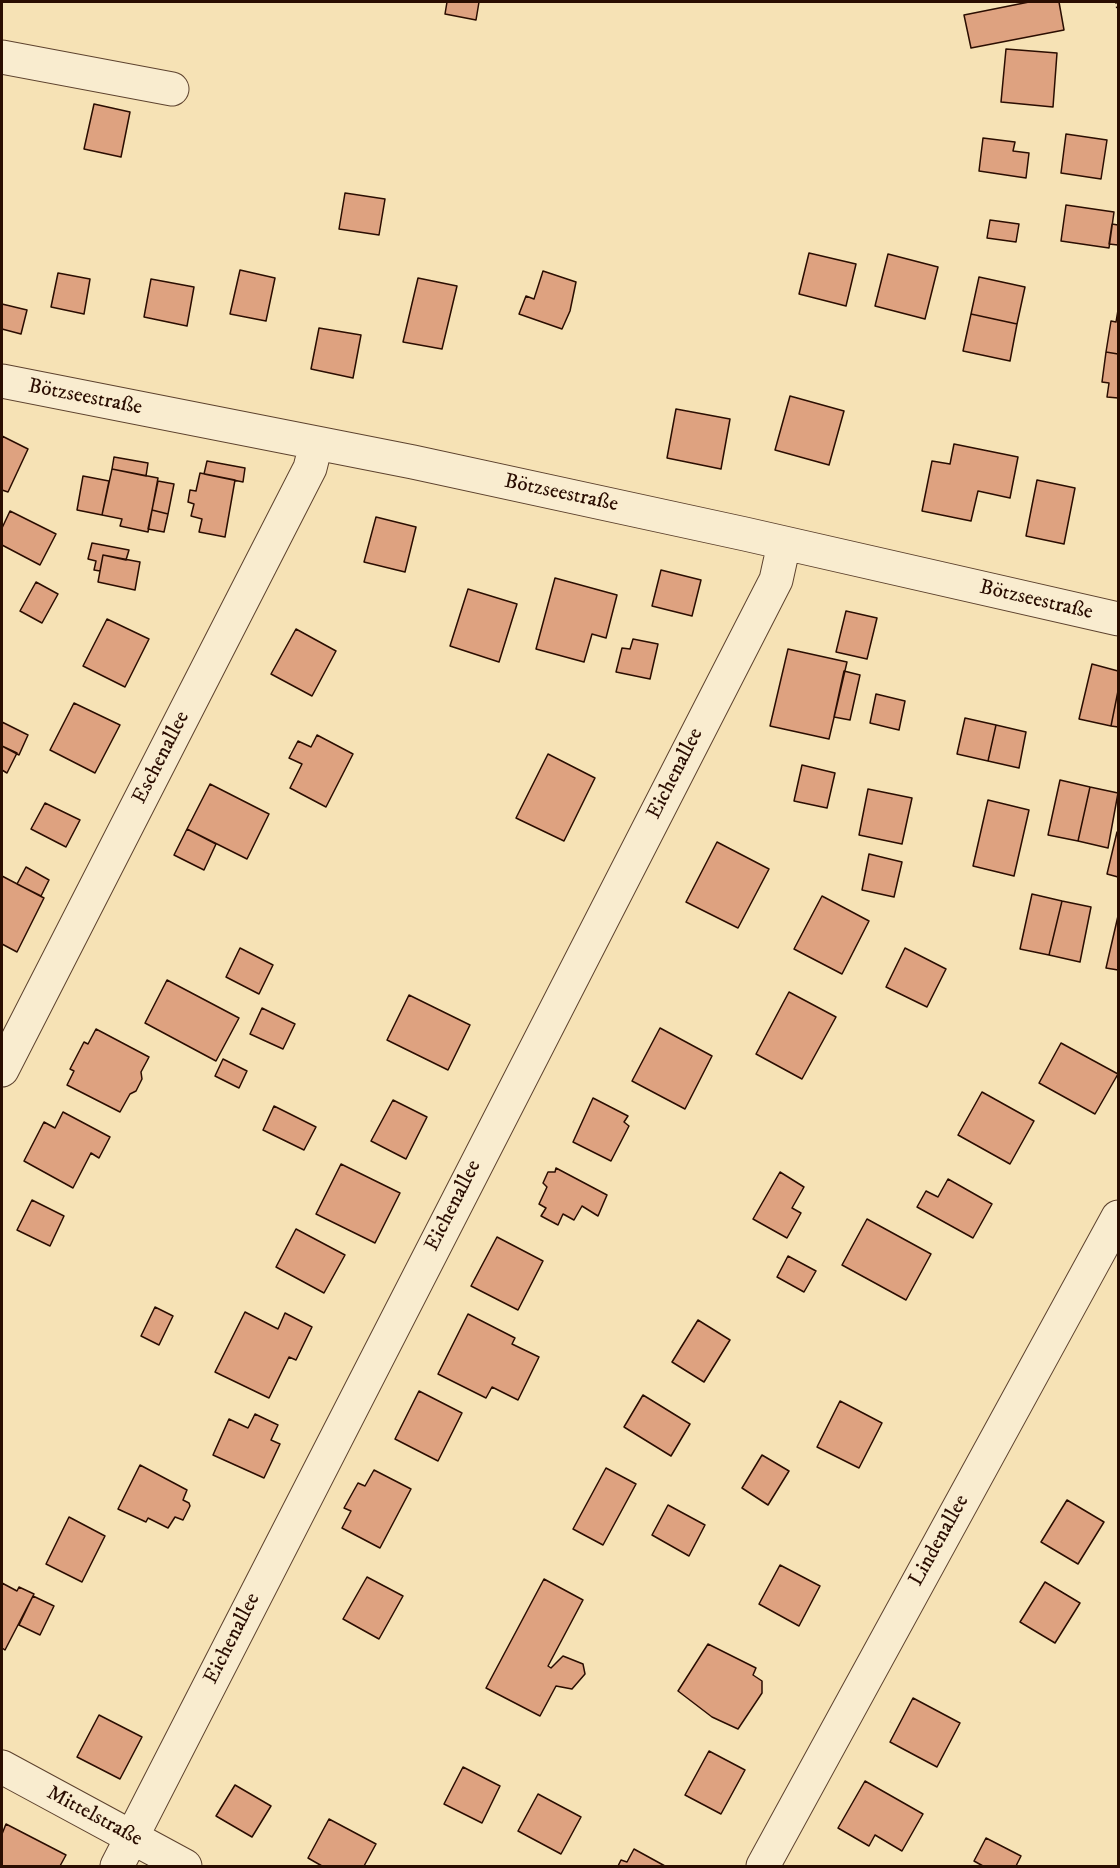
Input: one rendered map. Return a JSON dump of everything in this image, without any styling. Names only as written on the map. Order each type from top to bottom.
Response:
[{"type":"street","points":[[2,57],[172,89]]},
{"type":"street","name":"Bötzseestraße","points":[[2,381],[436,467],[1119,620]]},
{"type":"street","name":"Eschenallee","points":[[2,1070],[310,468],[316,444]]},
{"type":"street","name":"Eichenallee","points":[[117,1866],[771,590],[784,544]]},
{"type":"street","name":"Lindenallee","points":[[763,1866],[1119,1217]]},
{"type":"street","name":"Mittelstraße","points":[[2,1767],[185,1866]]},
{"type":"path","points":[[1117,2],[1119,8]]},
{"type":"building","points":[[447,2],[479,2],[476,20],[445,14]]},
{"type":"building","points":[[1029,2],[1059,2],[1064,30],[971,48],[964,15]]},
{"type":"building","points":[[1006,49],[1057,53],[1053,107],[1001,102]]},
{"type":"building","points":[[94,104],[130,112],[121,157],[84,149]]},
{"type":"building","points":[[1066,134],[1107,140],[1101,179],[1061,173]]},
{"type":"building","points":[[983,138],[1015,142],[1013,151],[1029,153],[1026,178],[979,171]]},
{"type":"building","points":[[345,193],[385,199],[379,235],[339,229]]},
{"type":"building","points":[[1066,205],[1114,212],[1109,248],[1061,241]]},
{"type":"building","points":[[990,220],[1019,224],[1016,242],[987,238]]},
{"type":"building","points":[[1112,224],[1118,225],[1118,245],[1109,244]]},
{"type":"building","points":[[809,253],[856,264],[846,306],[799,294]]},
{"type":"building","points":[[888,254],[938,267],[925,319],[875,306]]},
{"type":"building","points":[[240,270],[275,278],[266,321],[230,314]]},
{"type":"building","points":[[543,271],[576,282],[570,311],[562,329],[519,314],[526,296],[534,299]]},
{"type":"building","points":[[58,273],[90,279],[84,314],[51,307]]},
{"type":"building","points":[[979,277],[1025,287],[1017,324],[971,314]]},
{"type":"building","points":[[418,278],[457,286],[442,349],[403,342]]},
{"type":"building","points":[[151,279],[194,287],[187,326],[144,317]]},
{"type":"building","points":[[2,304],[27,310],[21,334],[2,329]]},
{"type":"building","points":[[1118,310],[1118,354],[1106,352],[1111,321],[1116,322]]},
{"type":"building","points":[[971,314],[1017,324],[1010,361],[963,351]]},
{"type":"building","points":[[319,328],[361,335],[353,378],[311,369]]},
{"type":"building","points":[[1106,352],[1118,354],[1118,398],[1107,397],[1109,383],[1102,382]]},
{"type":"building","points":[[790,396],[844,411],[829,465],[775,450]]},
{"type":"building","points":[[676,409],[730,419],[721,469],[667,458]]},
{"type":"building","points":[[2,436],[28,449],[8,492],[2,490]]},
{"type":"building","points":[[954,444],[1018,457],[1010,498],[978,491],[971,521],[922,511],[932,461],[950,464]]},
{"type":"building","points":[[114,457],[148,463],[146,476],[112,469]]},
{"type":"building","points":[[207,461],[245,468],[243,482],[204,474]]},
{"type":"building","points":[[112,469],[158,478],[148,532],[120,526],[122,519],[102,515]]},
{"type":"building","points":[[200,473],[235,480],[225,537],[199,532],[202,519],[191,516],[194,504],[188,502],[190,490],[196,491]]},
{"type":"building","points":[[83,476],[109,481],[102,515],[77,510]]},
{"type":"building","points":[[1037,480],[1075,488],[1064,544],[1026,536]]},
{"type":"building","points":[[158,481],[174,484],[168,514],[152,510]]},
{"type":"building","points":[[152,510],[168,514],[164,532],[148,529]]},
{"type":"building","points":[[10,511],[56,534],[40,565],[2,545],[2,528]]},
{"type":"building","points":[[376,517],[416,527],[405,572],[364,562]]},
{"type":"building","points":[[92,543],[129,550],[126,560],[103,555],[100,571],[94,570],[96,561],[88,559]]},
{"type":"building","points":[[103,555],[140,562],[135,590],[98,582]]},
{"type":"building","points":[[661,570],[701,580],[692,616],[652,606]]},
{"type":"building","points":[[555,578],[617,595],[606,638],[592,634],[584,662],[536,649]]},
{"type":"building","points":[[36,582],[58,594],[42,623],[20,611]]},
{"type":"building","points":[[468,589],[517,604],[499,662],[450,646]]},
{"type":"building","points":[[846,611],[877,618],[867,659],[836,652]]},
{"type":"building","points":[[107,619],[149,639],[125,687],[83,666]]},
{"type":"building","points":[[296,629],[336,651],[312,696],[271,674]]},
{"type":"building","points":[[633,639],[658,644],[650,679],[616,672],[622,648],[630,649]]},
{"type":"building","points":[[788,649],[847,662],[829,739],[770,726]]},
{"type":"building","points":[[1092,664],[1118,671],[1118,691],[1111,726],[1079,719]]},
{"type":"building","points":[[844,671],[860,675],[850,720],[834,717]]},
{"type":"building","points":[[1118,691],[1118,727],[1111,726]]},
{"type":"building","points":[[876,694],[905,701],[899,730],[870,723]]},
{"type":"building","points":[[74,703],[120,725],[95,773],[50,750]]},
{"type":"building","points":[[965,718],[996,725],[988,761],[957,754]]},
{"type":"building","points":[[2,722],[28,735],[19,755],[2,746]]},
{"type":"building","points":[[996,725],[1026,732],[1019,768],[988,761]]},
{"type":"building","points":[[317,735],[353,754],[326,807],[290,788],[302,764],[289,758],[298,741],[311,747]]},
{"type":"building","points":[[2,746],[17,753],[7,773],[2,770]]},
{"type":"building","points":[[548,754],[595,778],[564,841],[516,818]]},
{"type":"building","points":[[802,765],[835,773],[827,808],[794,801]]},
{"type":"building","points":[[1060,780],[1090,787],[1078,841],[1048,835]]},
{"type":"building","points":[[210,784],[269,814],[247,859],[187,829]]},
{"type":"building","points":[[1090,787],[1118,793],[1108,848],[1078,841]]},
{"type":"building","points":[[868,789],[912,798],[902,844],[859,835]]},
{"type":"building","points":[[988,800],[1029,810],[1014,876],[973,866]]},
{"type":"building","points":[[45,803],[80,820],[66,847],[31,829]]},
{"type":"building","points":[[187,829],[216,844],[204,870],[174,855]]},
{"type":"building","points":[[1118,832],[1118,877],[1107,874]]},
{"type":"building","points":[[717,842],[769,869],[738,928],[686,902]]},
{"type":"building","points":[[869,854],[902,862],[894,897],[862,890]]},
{"type":"building","points":[[26,867],[49,880],[41,896],[17,884]]},
{"type":"building","points":[[2,876],[44,898],[17,952],[2,944]]},
{"type":"building","points":[[1032,894],[1062,901],[1049,955],[1020,949]]},
{"type":"building","points":[[822,896],[869,921],[842,974],[794,949]]},
{"type":"building","points":[[1062,901],[1091,907],[1080,962],[1049,955]]},
{"type":"building","points":[[1118,916],[1118,970],[1106,968]]},
{"type":"building","points":[[240,948],[273,965],[259,994],[226,977]]},
{"type":"building","points":[[905,948],[946,969],[927,1007],[886,987]]},
{"type":"building","points":[[167,980],[239,1018],[216,1061],[145,1023]]},
{"type":"building","points":[[789,992],[836,1017],[802,1079],[756,1054]]},
{"type":"building","points":[[409,995],[470,1025],[448,1070],[387,1040]]},
{"type":"building","points":[[262,1008],[295,1024],[283,1049],[250,1034]]},
{"type":"building","points":[[660,1028],[712,1056],[685,1109],[632,1081]]},
{"type":"building","points":[[96,1029],[149,1057],[141,1072],[142,1079],[136,1091],[130,1094],[120,1112],[67,1085],[74,1071],[70,1069],[84,1042],[88,1044]]},
{"type":"building","points":[[1061,1043],[1118,1074],[1095,1114],[1039,1083]]},
{"type":"building","points":[[223,1059],[247,1071],[239,1088],[215,1076]]},
{"type":"building","points":[[982,1092],[1034,1121],[1010,1164],[958,1135]]},
{"type":"building","points":[[593,1098],[628,1116],[624,1122],[629,1126],[611,1161],[573,1142]]},
{"type":"building","points":[[393,1100],[427,1117],[406,1159],[371,1141]]},
{"type":"building","points":[[274,1106],[316,1127],[304,1150],[263,1130]]},
{"type":"building","points":[[63,1112],[110,1137],[99,1158],[91,1153],[73,1188],[24,1161],[44,1122],[55,1128]]},
{"type":"building","points":[[341,1164],[400,1193],[375,1243],[316,1214]]},
{"type":"building","points":[[556,1168],[607,1195],[598,1216],[582,1206],[574,1220],[563,1214],[558,1225],[541,1216],[546,1208],[539,1204],[547,1187],[543,1183],[548,1172],[555,1172]]},
{"type":"building","points":[[780,1172],[804,1187],[792,1208],[801,1213],[787,1238],[753,1219]]},
{"type":"building","points":[[948,1179],[992,1204],[973,1238],[917,1207],[926,1191],[938,1197]]},
{"type":"building","points":[[32,1200],[64,1216],[50,1246],[17,1230]]},
{"type":"building","points":[[867,1219],[931,1254],[906,1300],[842,1265]]},
{"type":"building","points":[[296,1229],[345,1255],[324,1293],[276,1267]]},
{"type":"building","points":[[497,1237],[543,1261],[518,1310],[471,1286]]},
{"type":"building","points":[[788,1256],[816,1271],[804,1292],[777,1277]]},
{"type":"building","points":[[155,1307],[173,1316],[159,1345],[141,1336]]},
{"type":"building","points":[[245,1312],[278,1329],[285,1313],[312,1327],[296,1360],[289,1357],[269,1398],[215,1372]]},
{"type":"building","points":[[468,1314],[515,1338],[512,1344],[539,1357],[518,1400],[492,1387],[486,1398],[438,1374]]},
{"type":"building","points":[[698,1320],[730,1340],[704,1382],[672,1362]]},
{"type":"building","points":[[419,1391],[462,1413],[438,1461],[395,1439]]},
{"type":"building","points":[[643,1395],[690,1424],[671,1456],[624,1427]]},
{"type":"building","points":[[840,1401],[882,1423],[859,1468],[817,1447]]},
{"type":"building","points":[[255,1414],[278,1425],[271,1440],[280,1444],[264,1478],[213,1455],[229,1419],[248,1428]]},
{"type":"building","points":[[762,1455],[789,1471],[768,1505],[742,1488]]},
{"type":"building","points":[[140,1465],[187,1490],[183,1500],[190,1506],[183,1520],[175,1517],[168,1528],[148,1518],[146,1522],[118,1509]]},
{"type":"building","points":[[606,1468],[636,1484],[603,1545],[573,1529]]},
{"type":"building","points":[[374,1470],[411,1489],[380,1548],[342,1528],[351,1511],[344,1508],[358,1483],[365,1486]]},
{"type":"building","points":[[1067,1500],[1104,1522],[1078,1564],[1041,1542]]},
{"type":"building","points":[[668,1505],[705,1525],[689,1556],[652,1535]]},
{"type":"building","points":[[69,1517],[105,1536],[82,1582],[46,1564]]},
{"type":"building","points":[[780,1565],[820,1586],[799,1626],[759,1604]]},
{"type":"building","points":[[367,1577],[403,1596],[379,1639],[343,1619]]},
{"type":"building","points":[[544,1579],[583,1600],[548,1666],[551,1668],[563,1656],[583,1664],[585,1674],[572,1689],[556,1686],[540,1716],[486,1688]]},
{"type":"building","points":[[1045,1582],[1080,1603],[1055,1643],[1020,1622]]},
{"type":"building","points":[[2,1583],[17,1591],[19,1587],[34,1594],[5,1650],[2,1648]]},
{"type":"building","points":[[33,1596],[54,1606],[40,1635],[19,1625]]},
{"type":"building","points":[[708,1644],[756,1668],[753,1675],[762,1681],[762,1693],[738,1729],[712,1717],[678,1691]]},
{"type":"building","points":[[913,1698],[960,1723],[937,1767],[890,1742]]},
{"type":"building","points":[[99,1715],[142,1737],[120,1779],[77,1757]]},
{"type":"building","points":[[709,1751],[745,1770],[721,1814],[685,1795]]},
{"type":"building","points":[[463,1767],[500,1786],[482,1823],[444,1804]]},
{"type":"building","points":[[865,1781],[923,1814],[902,1851],[875,1835],[869,1846],[838,1828]]},
{"type":"building","points":[[235,1785],[271,1806],[252,1837],[216,1816]]},
{"type":"building","points":[[538,1794],[581,1817],[561,1854],[518,1831]]},
{"type":"building","points":[[329,1819],[376,1844],[364,1866],[322,1866],[308,1858]]},
{"type":"building","points":[[6,1824],[66,1855],[60,1866],[2,1866],[2,1834]]},
{"type":"building","points":[[986,1838],[1021,1856],[1016,1866],[983,1866],[974,1861]]},
{"type":"building","points":[[634,1849],[665,1866],[618,1866],[621,1860],[627,1862]]}]
